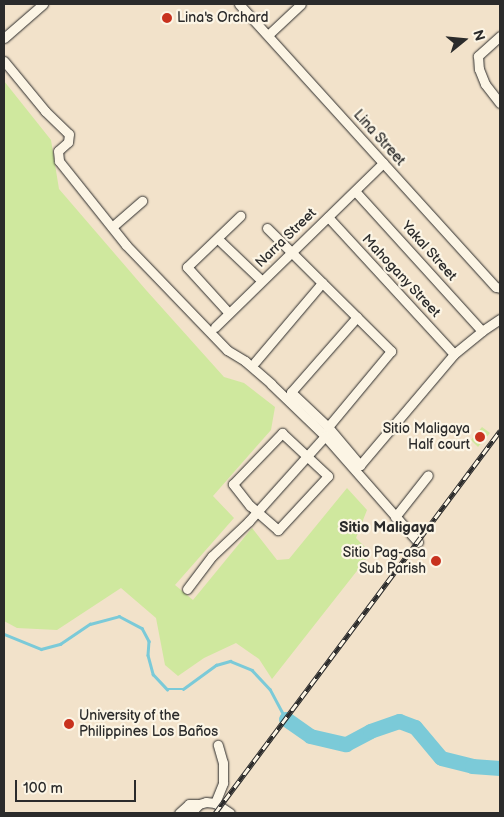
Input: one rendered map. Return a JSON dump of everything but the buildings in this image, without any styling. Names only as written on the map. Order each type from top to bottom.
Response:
[{"type":"street","points":[[4,38],[43,4]]},
{"type":"street","name":"Lina Street","points":[[239,4],[496,287],[500,288]]},
{"type":"street","points":[[268,35],[301,4]]},
{"type":"street","points":[[500,36],[478,56],[479,69],[484,84],[500,103]]},
{"type":"street","points":[[4,61],[45,111],[69,134],[68,142],[58,151],[59,161],[112,227],[222,345],[326,431],[395,517],[412,533],[418,542]]},
{"type":"street","name":"Narra Street","points":[[215,326],[383,163]]},
{"type":"street","name":"Yakal Street","points":[[356,190],[482,331]]},
{"type":"street","points":[[112,227],[142,202]]},
{"type":"street","points":[[228,312],[187,267],[240,216]]},
{"type":"street","name":"Mahogany Street","points":[[328,217],[454,354]]},
{"type":"street","points":[[187,589],[212,556],[249,521],[305,456],[391,351],[266,228]]},
{"type":"street","points":[[218,239],[261,280]]},
{"type":"street","points":[[255,362],[322,283]]},
{"type":"street","points":[[357,317],[291,392],[360,465],[454,354],[500,319]]},
{"type":"street","points":[[282,433],[305,456],[328,476],[278,530],[256,512],[233,484],[282,433]]},
{"type":"street","points":[[395,517],[428,476]]},
{"type":"street","points":[[215,803],[223,783],[223,763],[218,745]]},
{"type":"street","points":[[179,813],[189,804],[206,802],[215,803],[230,813]]},
{"type":"street","points":[[191,813],[199,804]]},
{"type":"green space","points":[[4,81],[51,140],[59,189],[224,377],[244,383],[275,407],[271,430],[213,496],[234,518],[175,585],[193,600],[252,528],[277,560],[289,559],[347,488],[367,510],[356,538],[371,553],[272,679],[259,659],[236,643],[204,658],[178,676],[165,665],[156,618],[121,588],[57,630],[17,628],[4,621]]},
{"type":"green space","name":"Sitio Maligaya Half court","points":[[482,427],[490,433],[478,447],[471,440]]},
{"type":"waterway","points":[[4,634],[41,649],[60,644],[90,624],[119,616],[142,628],[149,641],[148,655],[153,674],[167,689],[183,689],[216,665],[230,661],[252,670],[270,689],[286,719]]},
{"type":"waterway","points":[[286,719],[310,736],[346,744],[370,731],[399,721],[415,727],[441,758],[472,766],[500,768]]},
{"type":"railway","points":[[215,813],[500,431]]},
{"type":"place","name":"Lina's Orchard","points":[[167,18]]},
{"type":"place","name":"Sitio Maligaya Half court","points":[[480,437]]},
{"type":"place","name":"Sitio Pag-asa Sub Parish","points":[[436,561]]},
{"type":"place","name":"University of the Philippines Los Baños","points":[[69,724]]},
{"type":"district","name":"Sitio Maligaya","points":[[387,528]]}]
